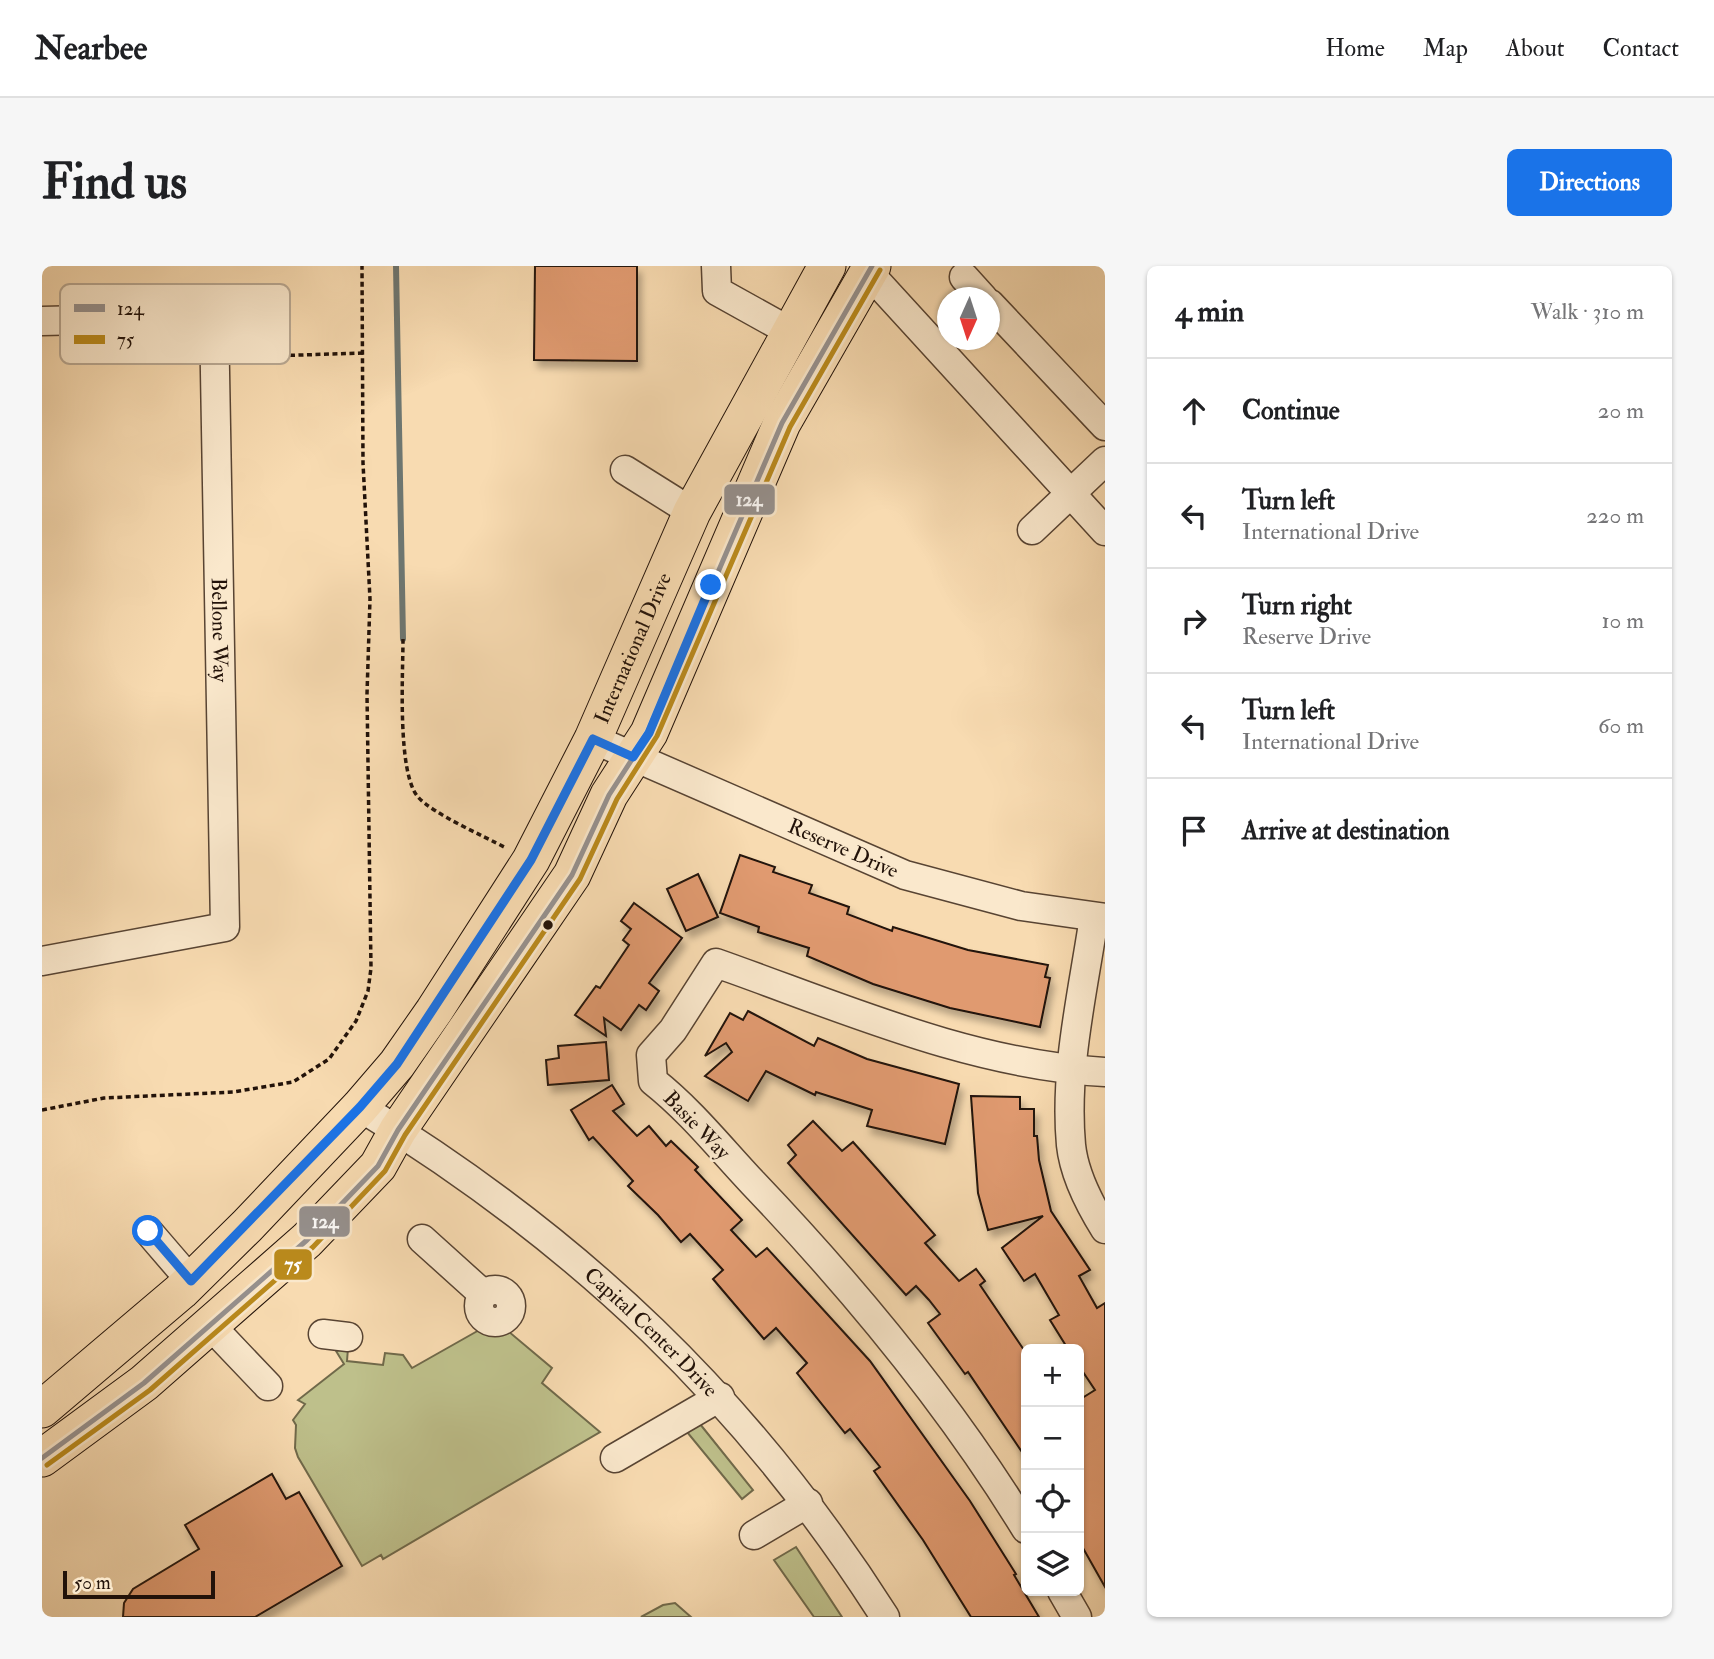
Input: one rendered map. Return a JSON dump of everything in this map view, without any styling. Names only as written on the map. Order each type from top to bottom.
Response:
[{"type":"main road","name":"International Drive","points":[[42,1409],[113,1351],[191,1281],[360,1107],[397,1064],[531,860],[593,739],[692,512],[827,266]]},
{"type":"main road","points":[[42,1458],[144,1383],[325,1222],[378,1166],[398,1130],[572,875],[609,795],[649,733],[782,423],[870,269]]},
{"type":"main road","points":[[42,1436],[64,1421],[113,1351]]},
{"type":"street","points":[[716,266],[717,291],[789,331]]},
{"type":"street","points":[[870,269],[1105,531]]},
{"type":"street","points":[[964,277],[973,287]]},
{"type":"street","points":[[1000,316],[1105,426]]},
{"type":"street","name":"Bellone Way","points":[[42,321],[60,321]]},
{"type":"street","name":"Bellone Way","points":[[42,961],[225,927],[215,364]]},
{"type":"street","points":[[1032,530],[1105,461]]},
{"type":"street","points":[[625,470],[692,512]]},
{"type":"street","name":"Reserve Drive","points":[[593,739],[905,874],[1021,906],[1099,918]]},
{"type":"street","points":[[1099,918],[1071,1070],[1071,1146],[1084,1189],[1105,1229]]},
{"type":"street","name":"Basie Way","points":[[1021,1521],[986,1464],[928,1384],[840,1277],[684,1105],[653,1081],[651,1055],[673,1030],[716,963],[919,1033],[998,1056],[1071,1070],[1105,1072]]},
{"type":"street","name":"Capital Center Drive","points":[[360,1107],[472,1179],[595,1275],[653,1328],[720,1397],[808,1503],[885,1617]]},
{"type":"street","points":[[148,1231],[191,1281]]},
{"type":"street","points":[[422,1239],[472,1303]]},
{"type":"street","points":[[210,1325],[268,1386]]},
{"type":"street","points":[[615,1458],[644,1444],[720,1397]]},
{"type":"street","points":[[754,1535],[808,1503]]},
{"type":"street","points":[[1065,1596],[1077,1617]]},
{"type":"path","points":[[42,1110],[104,1098],[233,1093],[293,1082],[329,1059],[356,1021],[368,991],[371,968],[367,694],[370,599],[363,463],[362,266]]},
{"type":"path","points":[[290,355],[363,353]]},
{"type":"path","points":[[402,639],[405,746],[408,780],[412,789],[429,806],[510,850]]},
{"type":"green space","points":[[481,1329],[495,1335],[508,1331],[552,1368],[542,1383],[600,1432],[383,1559],[381,1555],[362,1566],[298,1457],[295,1448],[296,1425],[293,1420],[305,1404],[298,1400],[344,1364],[336,1351],[348,1348],[347,1361],[383,1365],[385,1353],[403,1355],[412,1368]]},
{"type":"green space","points":[[700,1424],[753,1490],[742,1499],[687,1432]]},
{"type":"green space","points":[[796,1547],[842,1617],[814,1617],[774,1560]]},
{"type":"green space","points":[[675,1603],[691,1617],[641,1617],[663,1605]]},
{"type":"building","points":[[535,266],[637,266],[637,361],[534,360]]},
{"type":"building","points":[[740,855],[775,867],[773,872],[812,885],[809,893],[849,907],[847,914],[892,931],[893,927],[968,950],[1048,965],[1045,977],[1050,978],[1040,1027],[950,1008],[873,984],[807,956],[809,948],[758,932],[759,927],[720,913]]},
{"type":"building","points":[[698,874],[718,917],[686,931],[667,889]]},
{"type":"building","points":[[634,903],[682,938],[649,983],[659,991],[646,1010],[639,1005],[621,1030],[604,1018],[606,1036],[575,1015],[596,986],[600,988],[629,945],[623,940],[631,929],[621,921]]},
{"type":"building","points":[[748,1011],[814,1046],[818,1038],[867,1059],[959,1084],[945,1144],[867,1126],[872,1110],[816,1092],[815,1095],[766,1071],[748,1101],[705,1076],[732,1052],[726,1043],[705,1056],[730,1013],[743,1020]]},
{"type":"building","points":[[606,1042],[609,1080],[548,1085],[546,1060],[559,1058],[558,1046]]},
{"type":"building","points":[[612,1085],[624,1104],[613,1111],[637,1136],[649,1126],[666,1146],[671,1141],[698,1167],[695,1170],[742,1220],[731,1230],[756,1257],[767,1248],[870,1361],[970,1501],[1016,1574],[1014,1575],[1021,1587],[1021,1596],[1026,1596],[1039,1617],[971,1617],[923,1540],[874,1471],[880,1467],[850,1429],[845,1433],[797,1373],[807,1363],[776,1328],[764,1339],[713,1279],[723,1270],[690,1234],[681,1242],[628,1186],[633,1181],[593,1137],[589,1140],[571,1110]]},
{"type":"building","points":[[971,1096],[1020,1097],[1020,1109],[1034,1109],[1034,1136],[1037,1136],[1039,1160],[1051,1211],[1090,1270],[1079,1276],[1097,1308],[1105,1303],[1105,1587],[1084,1550],[1084,1397],[1095,1390],[1084,1374],[1084,1344],[1065,1344],[1050,1320],[1059,1315],[1035,1274],[1024,1281],[1002,1248],[1043,1216],[988,1230],[978,1193]]},
{"type":"building","points":[[813,1121],[842,1151],[853,1142],[935,1235],[925,1243],[959,1281],[976,1269],[985,1281],[980,1285],[1021,1346],[1021,1451],[968,1372],[965,1374],[928,1323],[940,1314],[916,1286],[906,1295],[788,1163],[796,1155],[788,1145]]},
{"type":"building","points":[[272,1474],[286,1499],[299,1492],[342,1566],[255,1617],[123,1617],[124,1603],[133,1589],[199,1549],[185,1525]]},
{"type":"waterway","points":[[396,266],[403,639]]},
{"type":"transit line","name":"124","points":[[42,1458],[144,1383],[307,1240],[378,1166],[398,1130],[572,875],[609,795],[649,733],[782,423],[872,266]]},
{"type":"transit line","name":"75","points":[[47,1465],[150,1390],[313,1247],[385,1171],[405,1135],[580,879],[617,799],[657,736],[790,427],[880,270]]},
{"type":"route","points":[[148,1231],[191,1281],[360,1107],[397,1064],[434,1011],[531,860],[593,739],[633,757],[649,733],[711,585]]}]
